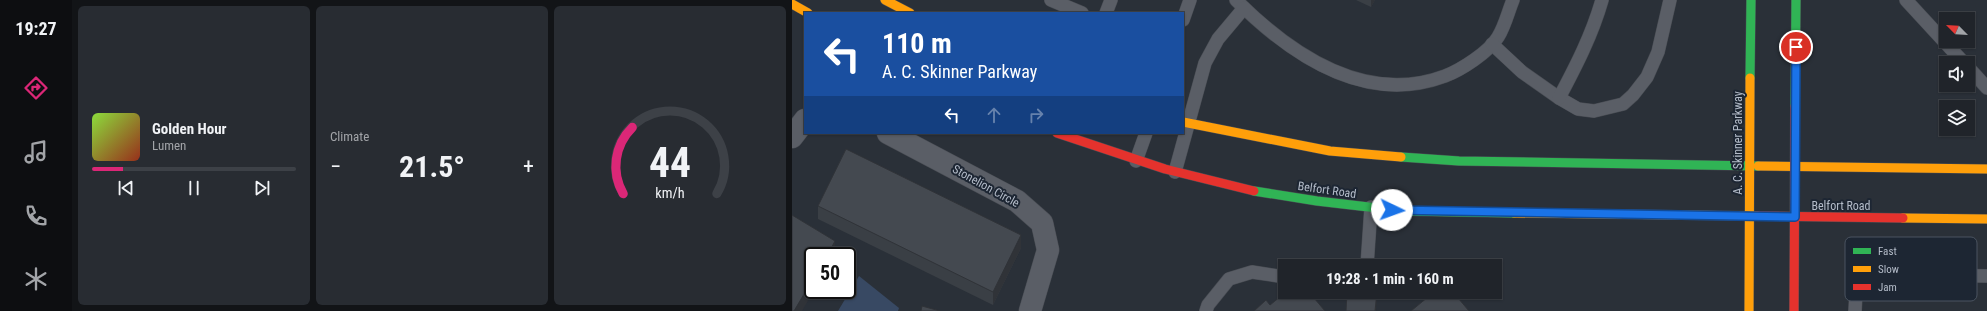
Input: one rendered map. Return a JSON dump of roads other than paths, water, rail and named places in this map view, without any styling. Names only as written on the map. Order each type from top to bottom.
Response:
[{"type":"main road","points":[[885,0],[908,12]]},
{"type":"main road","name":"A. C. Skinner Parkway","points":[[1749,311],[1751,0]]},
{"type":"main road","points":[[1794,311],[1796,0]]},
{"type":"main road","points":[[792,4],[806,12]]},
{"type":"main road","points":[[1186,122],[1330,151],[1459,161],[1750,164],[1987,169]]},
{"type":"main road","name":"Belfort Road","points":[[1060,134],[1136,161],[1231,186],[1315,201],[1403,211],[1749,217],[1987,219]]},
{"type":"street","points":[[792,137],[804,121]]},
{"type":"street","name":"Stonelion Circle","points":[[890,134],[1017,201],[1042,223],[1048,250],[1030,311]]},
{"type":"lane","points":[[1051,0],[1080,12]]},
{"type":"lane","points":[[1106,12],[1111,0]]},
{"type":"lane","points":[[1184,17],[1190,0]]},
{"type":"lane","points":[[1186,122],[1205,63],[1240,4],[1275,36],[1305,57],[1331,69],[1371,84],[1402,86],[1429,82],[1461,70],[1492,44],[1498,37],[1512,0]]},
{"type":"lane","points":[[1559,98],[1577,65],[1596,22],[1602,0]]},
{"type":"lane","points":[[1492,44],[1522,72],[1559,98],[1578,109],[1594,111],[1623,104],[1633,95],[1647,77],[1658,52],[1670,0]]},
{"type":"lane","points":[[1906,0],[1958,56]]},
{"type":"lane","points":[[1975,75],[1987,88]]},
{"type":"lane","points":[[1136,161],[1146,134]]},
{"type":"lane","points":[[1175,172],[1183,134]]},
{"type":"lane","points":[[1367,259],[1371,207]]},
{"type":"lane","points":[[1206,311],[1208,305],[1229,279],[1252,272],[1278,276]]},
{"type":"lane","points":[[1977,276],[1987,276]]},
{"type":"lane","points":[[1855,311],[1856,301]]},
{"type":"water","points":[[859,276],[899,308],[898,311],[838,311],[845,299],[856,299],[856,281]]}]
